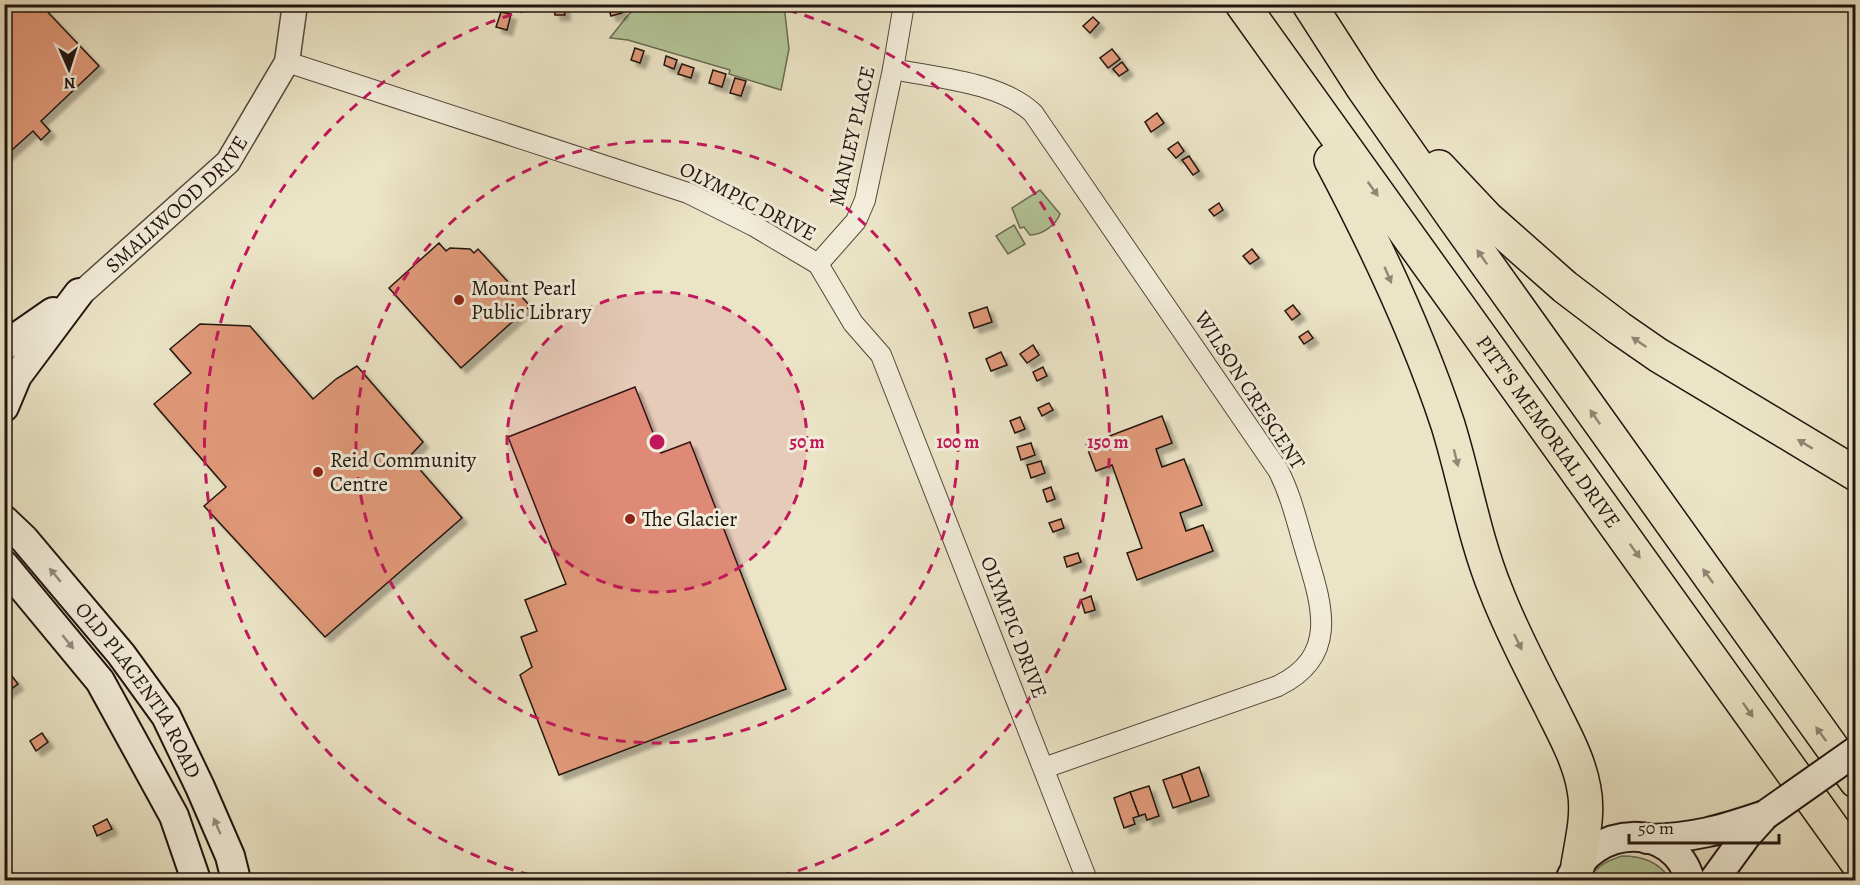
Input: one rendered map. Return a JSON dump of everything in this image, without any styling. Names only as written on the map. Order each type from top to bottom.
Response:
[{"type":"highway","name":"PITT'S MEMORIAL DRIVE","points":[[1242,4],[1276,55],[1856,861]]},
{"type":"highway","points":[[1309,4],[1363,88],[1671,525],[1856,781]]},
{"type":"highway","points":[[1276,55],[1368,229],[1408,323],[1448,426],[1476,532],[1496,592],[1514,635],[1579,768],[1586,804],[1574,873]]},
{"type":"highway","points":[[1363,88],[1487,218],[1565,287],[1658,355],[1856,474]]},
{"type":"main road","points":[[4,346],[79,293]]},
{"type":"main road","points":[[4,408],[17,376],[79,293]]},
{"type":"main road","name":"OLD PLACENTIA ROAD","points":[[4,501],[8,521],[14,530],[121,654],[166,716],[226,846],[236,880]]},
{"type":"main road","name":"OLD PLACENTIA ROAD","points":[[4,564],[100,681],[174,816],[196,880]]},
{"type":"main road","points":[[1714,880],[1746,836],[1765,815],[1856,752]]},
{"type":"main road","points":[[1574,873],[1589,852],[1603,843],[1620,837],[1681,838],[1704,834],[1765,815]]},
{"type":"main road","points":[[1647,839],[1660,844],[1677,858],[1690,880]]},
{"type":"street","name":"SMALLWOOD DRIVE","points":[[4,370],[79,293],[228,162],[286,62],[295,4]]},
{"type":"street","name":"MANLEY PLACE","points":[[818,264],[849,230],[865,200],[893,69],[904,4]]},
{"type":"street","name":"OLYMPIC DRIVE","points":[[286,62],[688,193],[754,226],[818,264],[853,323],[881,356],[1087,880]]},
{"type":"street","name":"WILSON CRESCENT","points":[[893,69],[990,89],[1014,98],[1033,113],[1278,470],[1290,499],[1320,600],[1322,625],[1316,650],[1310,661],[1290,680],[1044,768]]},
{"type":"green space","points":[[642,4],[784,5],[789,49],[781,90],[729,74],[730,70],[628,40],[610,38],[628,15]]},
{"type":"green space","points":[[1040,190],[1060,214],[1048,229],[1030,235],[1024,227],[1020,228],[1012,208]]},
{"type":"green space","points":[[1014,225],[1025,244],[1008,254],[996,236]]},
{"type":"green space","points":[[1622,856],[1650,861],[1656,864],[1671,880],[1588,880],[1602,865]]},
{"type":"building","points":[[4,4],[40,4],[99,66],[41,121],[50,131],[41,140],[33,131],[4,157]]},
{"type":"building","points":[[607,4],[620,4],[622,13],[611,16]]},
{"type":"building","points":[[554,6],[564,6],[565,15],[555,15]]},
{"type":"building","points":[[501,12],[511,14],[507,30],[496,27]]},
{"type":"building","points":[[1093,17],[1099,23],[1090,33],[1083,26]]},
{"type":"building","points":[[635,48],[644,51],[640,63],[631,60]]},
{"type":"building","points":[[1112,49],[1120,59],[1108,68],[1100,58]]},
{"type":"building","points":[[666,56],[677,60],[674,69],[664,65]]},
{"type":"building","points":[[1122,62],[1128,70],[1119,76],[1113,69]]},
{"type":"building","points":[[682,64],[694,68],[691,78],[678,74]]},
{"type":"building","points":[[713,70],[726,74],[722,87],[709,83]]},
{"type":"building","points":[[735,78],[746,81],[741,96],[730,93]]},
{"type":"building","points":[[1157,113],[1164,123],[1151,132],[1145,122]]},
{"type":"building","points":[[1178,142],[1184,151],[1176,158],[1168,149]]},
{"type":"building","points":[[1189,156],[1199,171],[1193,175],[1182,160]]},
{"type":"building","points":[[1219,203],[1223,210],[1214,216],[1209,210]]},
{"type":"building","points":[[439,243],[446,251],[450,248],[470,249],[474,253],[478,249],[530,306],[461,368],[389,288]]},
{"type":"building","points":[[1252,249],[1259,258],[1250,264],[1243,256]]},
{"type":"building","points":[[1293,305],[1300,314],[1292,320],[1285,311]]},
{"type":"building","points":[[987,307],[992,322],[974,328],[969,313]]},
{"type":"building","name":"Reid Community Centre","points":[[200,324],[250,326],[313,399],[336,379],[357,366],[423,442],[409,457],[462,518],[325,637],[204,506],[226,487],[154,404],[191,373],[170,349]]},
{"type":"building","points":[[1308,331],[1313,338],[1304,344],[1299,337]]},
{"type":"building","points":[[1033,345],[1039,355],[1027,363],[1020,354]]},
{"type":"building","points":[[1001,352],[1007,365],[991,371],[986,359]]},
{"type":"building","points":[[1043,367],[1047,376],[1037,381],[1033,372]]},
{"type":"building","name":"The Glacier","points":[[635,387],[661,453],[690,442],[786,689],[559,775],[520,675],[532,667],[521,637],[537,631],[525,600],[566,584],[508,437]]},
{"type":"building","points":[[1049,403],[1053,410],[1042,416],[1038,408]]},
{"type":"building","points":[[1162,416],[1172,443],[1156,449],[1162,467],[1184,459],[1202,505],[1180,513],[1186,531],[1203,525],[1213,551],[1137,580],[1127,553],[1142,548],[1112,465],[1096,471],[1086,445]]},
{"type":"building","points":[[1020,417],[1025,429],[1015,433],[1010,421]]},
{"type":"building","points":[[1031,443],[1035,455],[1021,460],[1017,447]]},
{"type":"building","points":[[1041,461],[1045,473],[1031,478],[1027,465]]},
{"type":"building","points":[[1051,487],[1055,499],[1047,502],[1043,490]]},
{"type":"building","points":[[1061,519],[1064,528],[1053,532],[1049,523]]},
{"type":"building","points":[[1078,553],[1081,562],[1067,567],[1064,557]]},
{"type":"building","points":[[1091,596],[1095,610],[1085,613],[1081,600]]},
{"type":"building","points":[[12,676],[18,684],[6,693],[4,681]]},
{"type":"building","points":[[42,733],[48,742],[36,751],[30,741]]},
{"type":"building","points":[[1199,767],[1209,796],[1191,802],[1181,774]]},
{"type":"building","points":[[1181,774],[1191,802],[1173,808],[1163,780]]},
{"type":"building","points":[[1149,786],[1159,816],[1147,820],[1145,814],[1139,816],[1130,792]]},
{"type":"building","points":[[1130,792],[1139,816],[1133,818],[1135,824],[1124,828],[1114,798]]},
{"type":"building","points":[[107,819],[112,829],[97,836],[93,826]]},
{"type":"place","name":"Mount Pearl Public Library","points":[[459,300]]},
{"type":"place","name":"Reid Community Centre","points":[[318,472]]},
{"type":"place","name":"The Glacier","points":[[630,519]]}]
